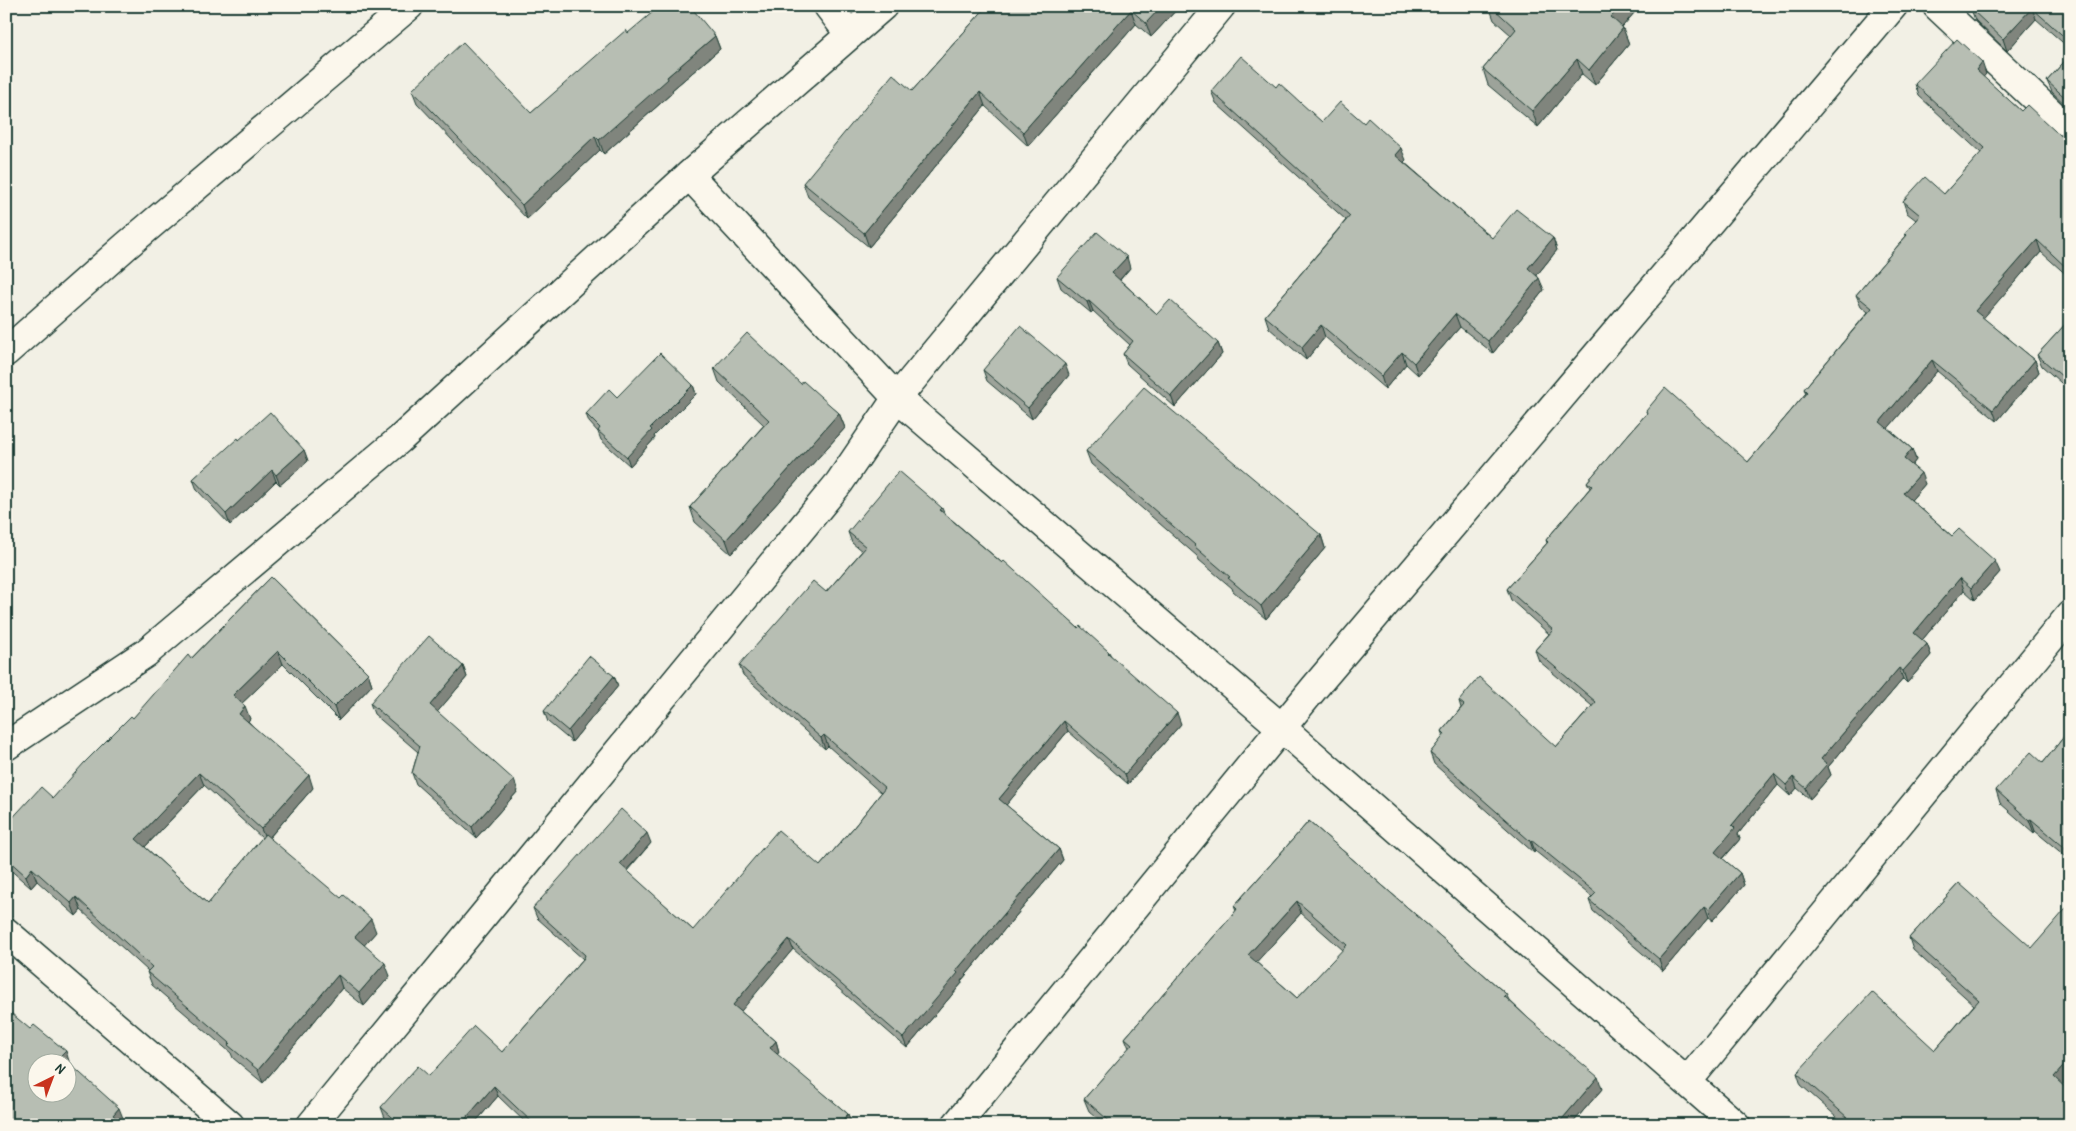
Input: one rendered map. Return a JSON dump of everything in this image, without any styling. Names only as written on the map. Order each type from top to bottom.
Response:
[{"type":"street","points":[[6,352],[126,246],[409,6]]},
{"type":"street","points":[[828,6],[850,35]]},
{"type":"street","points":[[6,746],[146,653],[399,440],[689,175],[883,6]]},
{"type":"street","points":[[312,1125],[839,483],[897,398],[1221,6]]},
{"type":"street","points":[[964,1122],[1282,728],[1893,6]]},
{"type":"street","points":[[1937,6],[2070,130]]},
{"type":"street","points":[[689,175],[897,398],[1282,728],[1736,1125]]},
{"type":"street","points":[[1687,1082],[2070,614]]},
{"type":"street","points":[[6,932],[230,1125]]},
{"type":"building","points":[[660,6],[690,6],[715,36],[667,77],[668,79],[599,140],[595,136],[522,205],[412,90],[463,42],[531,113],[626,30],[628,33]]},
{"type":"building","points":[[987,6],[1162,6],[1146,23],[1131,10],[1023,132],[980,92],[864,233],[803,183],[893,74],[912,91]]},
{"type":"building","points":[[1491,6],[1621,6],[1611,17],[1623,28],[1589,70],[1577,59],[1532,111],[1483,69],[1516,29]]},
{"type":"building","points":[[1973,6],[2070,6],[2070,42],[2032,8],[2003,39],[1971,9]]},
{"type":"building","points":[[1957,39],[1982,62],[1976,70],[2021,111],[2027,105],[2055,131],[2062,135],[2070,135],[2070,271],[2037,240],[1975,311],[2035,360],[1993,410],[1932,360],[1880,422],[1912,449],[1904,459],[1921,473],[1903,493],[1952,536],[1959,529],[1995,561],[1971,588],[1960,578],[1914,633],[1927,644],[1903,671],[1899,668],[1821,759],[1827,764],[1806,788],[1793,777],[1786,785],[1774,774],[1732,825],[1735,828],[1715,852],[1740,873],[1708,910],[1704,907],[1659,959],[1589,900],[1596,893],[1530,841],[1430,753],[1445,734],[1442,731],[1464,705],[1459,701],[1479,677],[1556,747],[1596,702],[1535,650],[1553,630],[1507,589],[1548,542],[1546,540],[1592,486],[1587,482],[1647,413],[1646,411],[1665,388],[1748,462],[1807,392],[1804,389],[1872,308],[1856,295],[1907,235],[1905,233],[1920,215],[1903,201],[1925,177],[1944,194],[1985,148],[1915,84]]},
{"type":"building","points":[[2070,55],[2070,102],[2047,81]]},
{"type":"building","points":[[1241,56],[1276,87],[1279,83],[1322,122],[1340,102],[1364,123],[1368,118],[1401,148],[1395,155],[1492,238],[1516,209],[1553,238],[1528,268],[1539,278],[1488,341],[1455,314],[1414,363],[1402,352],[1381,376],[1321,325],[1302,347],[1265,316],[1350,216],[1211,91]]},
{"type":"building","points":[[1097,232],[1127,257],[1112,273],[1157,314],[1170,300],[1218,343],[1171,396],[1123,354],[1133,341],[1089,301],[1087,302],[1057,277]]},
{"type":"building","points":[[2070,319],[2070,383],[2037,355]]},
{"type":"building","points":[[1020,326],[1065,364],[1028,408],[983,370]]},
{"type":"building","points":[[747,333],[801,384],[803,381],[839,413],[726,540],[690,507],[769,420],[714,368]]},
{"type":"building","points":[[660,353],[693,385],[650,428],[652,430],[627,457],[598,431],[600,428],[586,414],[609,389],[617,397]]},
{"type":"building","points":[[1144,387],[1321,535],[1261,606],[1228,578],[1230,577],[1195,545],[1086,451]]},
{"type":"building","points":[[270,412],[304,450],[276,475],[272,470],[226,514],[193,479]]},
{"type":"building","points":[[899,471],[942,508],[940,510],[1002,563],[1004,561],[1078,628],[1080,626],[1177,713],[1125,774],[1064,721],[999,799],[1059,849],[956,971],[958,973],[903,1038],[789,939],[733,1005],[776,1041],[770,1048],[848,1114],[838,1125],[535,1125],[494,1086],[460,1125],[401,1125],[381,1107],[418,1066],[429,1076],[474,1026],[502,1052],[584,958],[585,955],[533,908],[621,809],[647,833],[620,864],[693,930],[778,830],[820,866],[885,788],[824,735],[821,738],[739,665],[813,581],[826,592],[866,547],[848,532]]},
{"type":"building","points":[[271,577],[368,673],[334,707],[278,651],[233,695],[245,706],[239,714],[309,775],[261,829],[199,773],[136,839],[208,904],[265,834],[341,898],[344,895],[371,919],[355,937],[385,963],[359,993],[338,975],[258,1070],[228,1045],[230,1043],[147,972],[152,967],[76,897],[71,903],[32,868],[26,876],[6,858],[6,825],[41,787],[53,798],[84,763],[131,716],[133,718],[188,655],[191,659]]},
{"type":"building","points":[[429,636],[463,666],[430,705],[514,780],[472,827],[412,773],[420,746],[370,703]]},
{"type":"building","points":[[589,656],[614,676],[568,731],[544,711]]},
{"type":"building","points":[[2070,729],[2070,852],[2031,819],[2029,820],[1996,790],[2031,752],[2043,763]]},
{"type":"building","points":[[1309,821],[1506,994],[1504,996],[1529,1019],[1598,1077],[1557,1125],[1114,1125],[1084,1099],[1132,1044],[1125,1038],[1231,917],[1237,909],[1234,906]],"holes":[[[1297,901],[1347,945],[1297,998],[1248,955]]]},
{"type":"building","points":[[1959,883],[2032,948],[2070,904],[2070,1059],[2054,1077],[2070,1092],[2070,1125],[1856,1125],[1797,1073],[1872,992],[1935,1050],[1979,1000],[1909,938]]},
{"type":"building","points":[[6,1009],[30,1029],[34,1025],[66,1051],[63,1054],[28,1054],[28,1104],[78,1104],[78,1071],[119,1108],[113,1115],[125,1125],[6,1125]]}]
